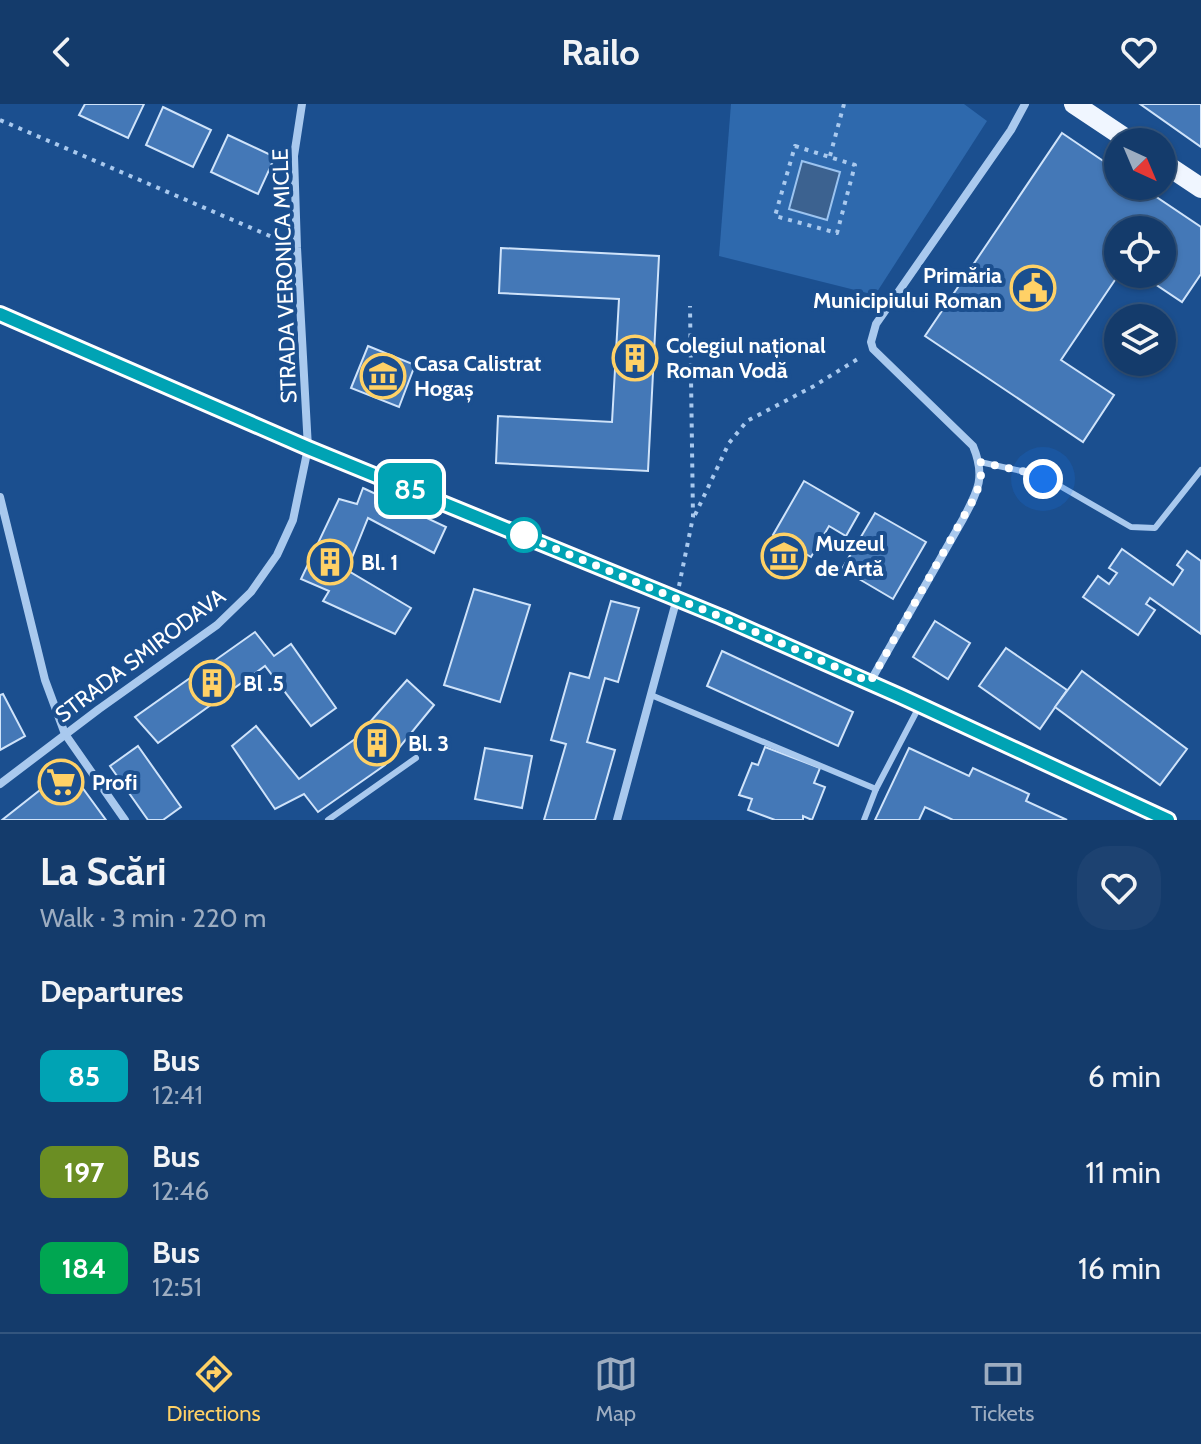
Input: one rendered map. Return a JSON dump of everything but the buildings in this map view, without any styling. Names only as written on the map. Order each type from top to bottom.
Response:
[{"type":"main road","points":[[1074,104],[1110,128]]},
{"type":"main road","points":[[1176,171],[1201,188]]},
{"type":"street","name":"STRADA VERONICA MICLE","points":[[302,104],[294,156],[308,448]]},
{"type":"street","points":[[870,682],[976,495],[981,477],[980,462],[973,446],[873,349],[871,342],[876,324],[1011,130],[1025,104]]},
{"type":"street","points":[[0,314],[308,448],[677,598],[870,682],[1168,820]]},
{"type":"street","name":"STRADA SMIRODAVA","points":[[0,784],[217,625],[251,592],[277,555],[293,520],[308,448]]},
{"type":"street","points":[[0,497],[45,680],[65,734],[125,820]]},
{"type":"street","points":[[617,820],[677,598]]},
{"type":"lane","points":[[980,462],[1026,472],[1060,486],[1131,527],[1144,529],[1155,528],[1201,470]]},
{"type":"lane","points":[[651,695],[876,789]]},
{"type":"lane","points":[[864,820],[876,789],[920,705]]},
{"type":"lane","points":[[328,820],[416,758]]},
{"type":"path","points":[[829,156],[844,104]]},
{"type":"path","points":[[0,120],[297,248]]},
{"type":"path","points":[[795,146],[829,156],[855,165],[837,233],[775,216],[795,146]]},
{"type":"path","points":[[677,598],[693,517],[690,306]]},
{"type":"path","points":[[693,517],[729,443],[747,421],[814,386],[873,349]]},
{"type":"shaded area","points":[[731,104],[964,104],[987,121],[875,295],[719,256]]},
{"type":"shaded area","points":[[802,161],[840,172],[827,220],[789,209]]},
{"type":"bus line","name":"85","points":[[0,314],[308,448],[721,617],[1168,820]]},
{"type":"place","name":"Primăria Municipiului Roman","points":[[1033,288]]},
{"type":"place","name":"Colegiul național Roman Vodă","points":[[635,358]]},
{"type":"place","name":"Casa Calistrat Hogaș","points":[[383,376]]},
{"type":"place","name":"Muzeul de Artă","points":[[784,556]]},
{"type":"place","name":"Bl. 1","points":[[330,562]]},
{"type":"place","name":"Bl .5","points":[[212,683]]},
{"type":"place","name":"Bl. 3","points":[[377,743]]},
{"type":"place","name":"Profi","points":[[61,782]]},
{"type":"route","points":[[524,535],[520,534],[870,682],[976,495],[981,477],[980,462],[1043,479]]}]
